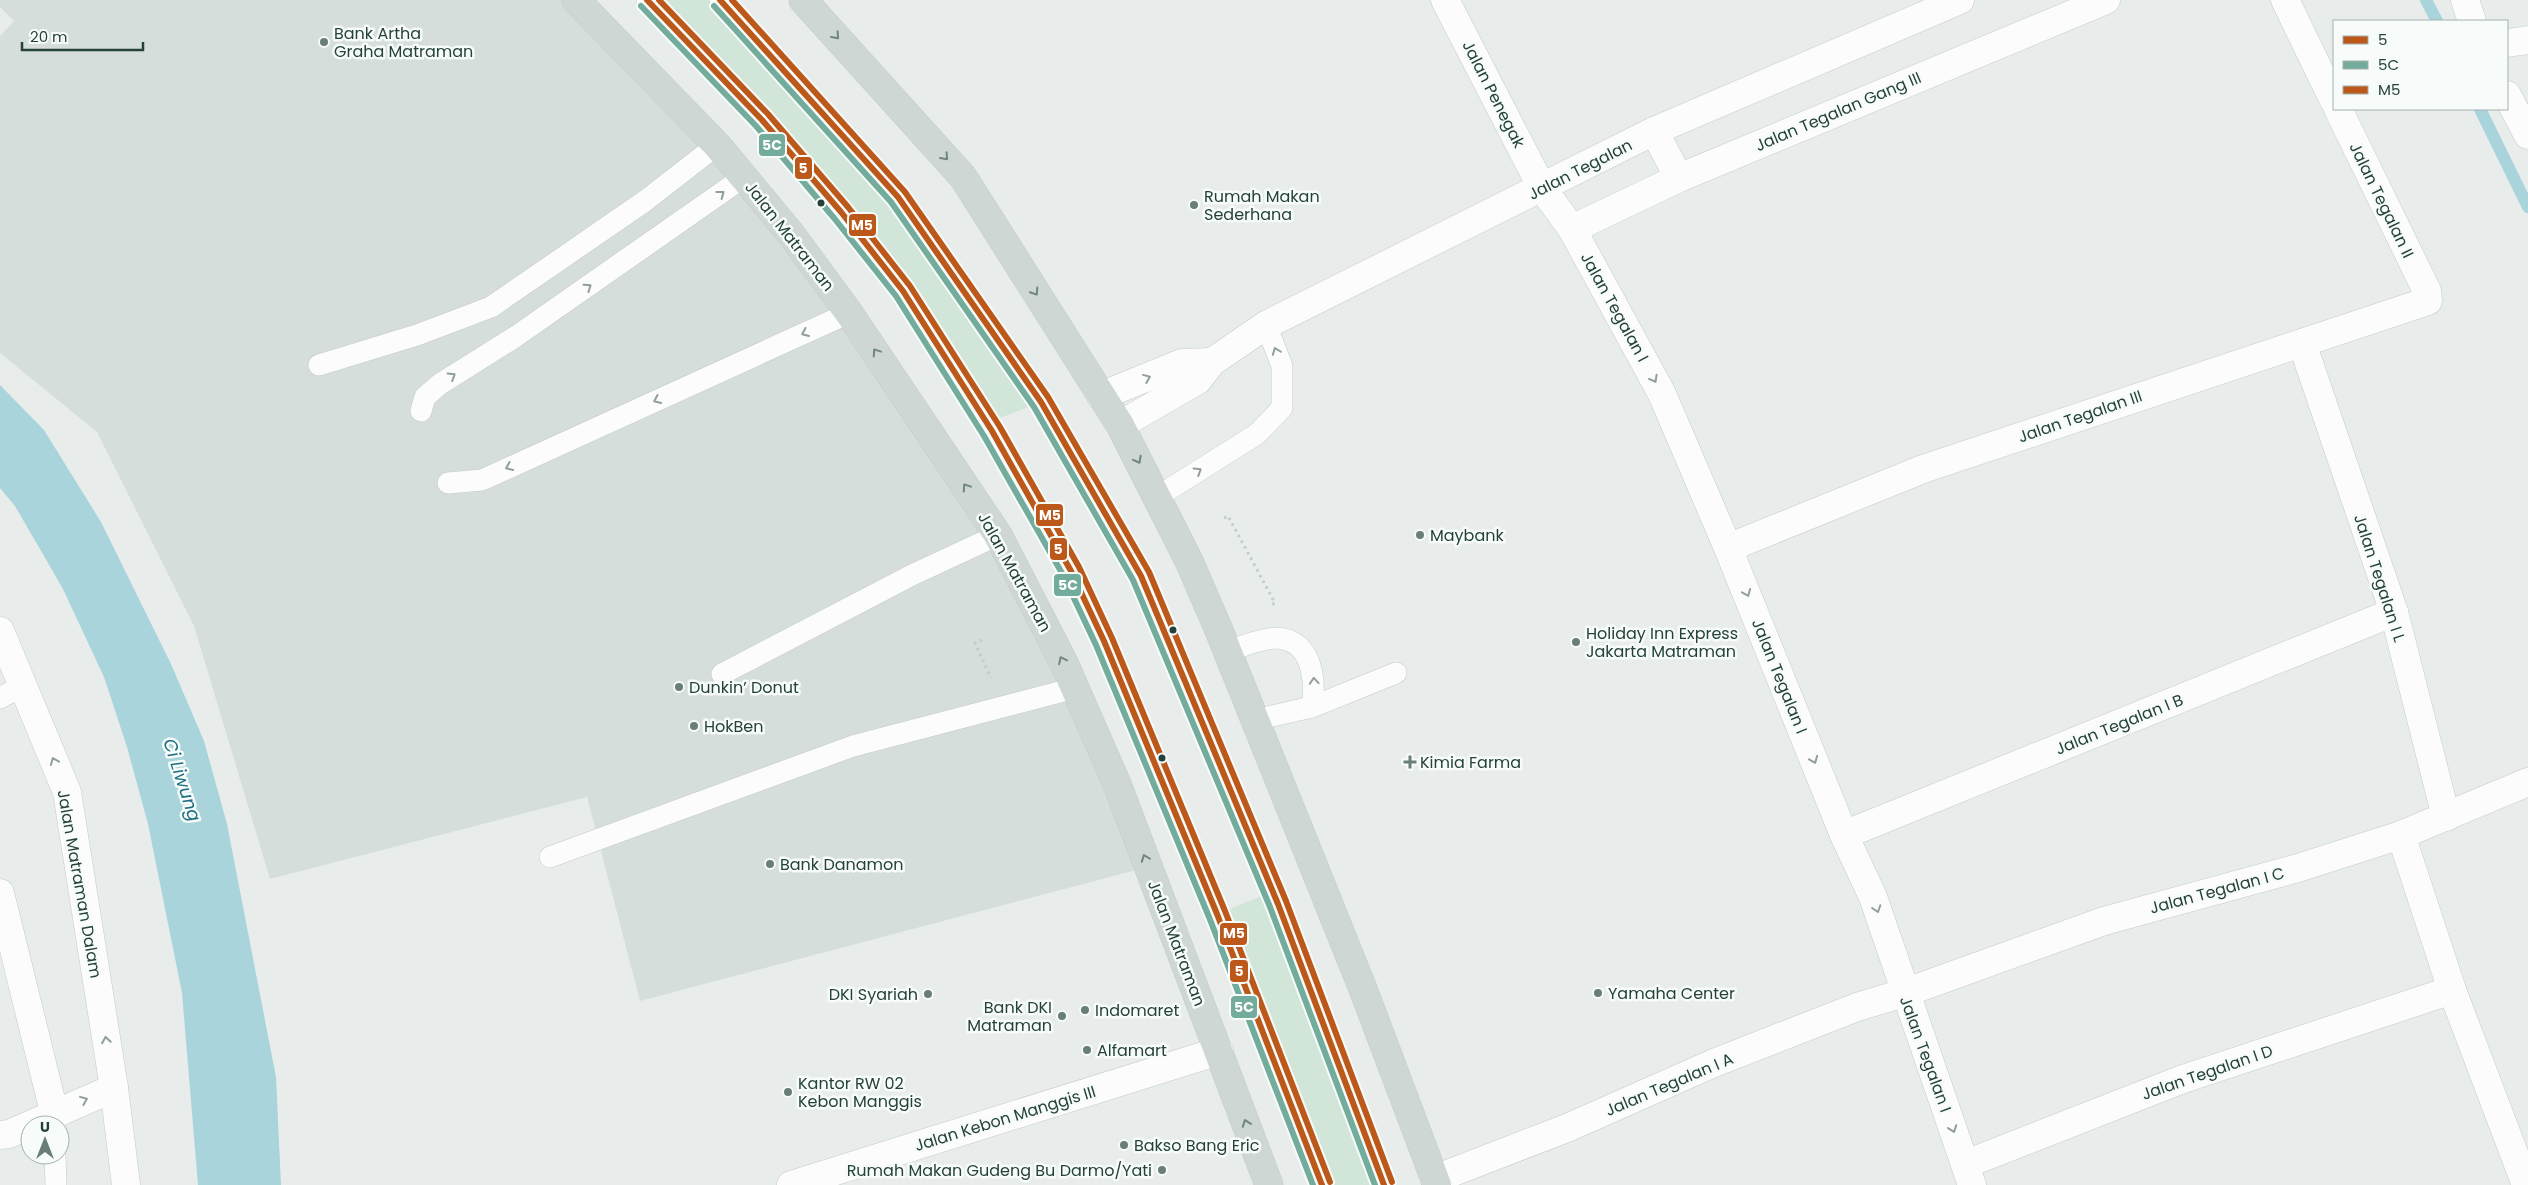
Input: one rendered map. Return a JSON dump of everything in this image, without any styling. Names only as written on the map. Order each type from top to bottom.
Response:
[{"type":"main road","name":"Jalan Matraman","points":[[576,0],[717,146],[791,234],[850,313],[998,535],[1075,688],[1117,784],[1269,1185]]},
{"type":"main road","points":[[803,0],[963,177],[1120,425],[1190,561],[1364,990],[1436,1182]]},
{"type":"street","name":"Jalan Penegak","points":[[1445,0],[1542,188]]},
{"type":"street","name":"Jalan Tegalan","points":[[1120,425],[1198,380],[1212,362],[1266,325],[1654,131],[1960,0]]},
{"type":"street","name":"Jalan Tegalan Gang III","points":[[1572,229],[1679,178],[2106,0]]},
{"type":"street","points":[[2285,0],[2333,99]]},
{"type":"street","points":[[2465,0],[2472,20]]},
{"type":"street","points":[[2508,43],[2528,40]]},
{"type":"street","points":[[2508,98],[2528,135]]},
{"type":"street","name":"Jalan Tegalan II","points":[[2338,110],[2427,291]]},
{"type":"street","points":[[1654,131],[1679,178]]},
{"type":"street","name":"Jalan Tegalan I","points":[[1542,188],[1572,229],[1662,394],[1728,548],[1844,835],[1873,897],[1904,993],[1969,1174]]},
{"type":"street","name":"Jalan Tegalan III","points":[[1728,548],[1923,469],[2422,304],[2428,301],[2427,291]]},
{"type":"street","name":"Jalan Tegalan I L","points":[[2302,343],[2394,612],[2446,817]]},
{"type":"street","points":[[1101,396],[1182,363],[1212,362]]},
{"type":"street","name":"Jalan Tegalan I B","points":[[1844,835],[2394,612]]},
{"type":"street","name":"Jalan Matraman Dalam","points":[[0,631],[67,792],[114,1088],[126,1185]]},
{"type":"street","name":"Jalan Tegalan I C","points":[[1904,993],[2104,921],[2298,868],[2401,835],[2528,782]]},
{"type":"street","points":[[2401,835],[2452,990],[2526,1185]]},
{"type":"street","points":[[0,893],[53,1115]]},
{"type":"street","name":"Jalan Tegalan I D","points":[[1969,1174],[2183,1079],[2452,990]]},
{"type":"street","name":"Jalan Tegalan I A","points":[[1436,1182],[1567,1128],[1714,1063],[1857,1007],[1904,993]]},
{"type":"street","name":"Jalan Kebon Manggis III","points":[[791,1185],[1219,1051]]},
{"type":"street","points":[[62,1115],[114,1088]]},
{"type":"street","points":[[0,1135],[20,1130]]},
{"type":"lane","points":[[647,0],[762,120],[841,212],[903,290],[987,423],[1071,571],[1104,641],[1214,905],[1322,1185]]},
{"type":"lane","points":[[720,0],[898,196],[1041,402],[1141,576],[1278,904],[1384,1185]]},
{"type":"lane","points":[[319,365],[417,335],[491,307],[637,206],[717,146]]},
{"type":"lane","points":[[421,411],[425,397],[440,384],[515,337],[744,177]]},
{"type":"lane","points":[[448,483],[482,480],[850,313]]},
{"type":"lane","points":[[1157,497],[1257,434],[1282,408],[1282,366],[1266,325]]},
{"type":"lane","points":[[722,674],[912,574],[998,535]]},
{"type":"lane","points":[[1227,651],[1275,638],[1298,644],[1304,652],[1313,672],[1315,686],[1312,707]]},
{"type":"lane","points":[[1255,720],[1312,707],[1396,673]]},
{"type":"lane","points":[[0,698],[24,685]]},
{"type":"lane","points":[[550,857],[854,746],[1075,688]]},
{"type":"lane","points":[[55,1165],[56,1185]]},
{"type":"path","points":[[1224,518],[1228,516],[1275,603],[1267,607]]},
{"type":"path","points":[[975,643],[982,640]]},
{"type":"shaded area","points":[[0,0],[576,0],[776,215],[1020,577],[1148,867],[640,1001],[587,797],[270,879],[194,626],[97,432],[0,353],[0,36],[14,21],[0,7]]},
{"type":"green space","points":[[647,0],[719,0],[898,197],[1041,402],[987,423],[903,291]]},
{"type":"green space","points":[[1273,891],[1384,1185],[1320,1185],[1217,914]]},
{"type":"water","name":"Ci Liwung","points":[[0,385],[44,430],[101,522],[171,664],[204,741],[227,824],[276,1077],[281,1185],[198,1185],[182,993],[148,824],[127,747],[104,677],[63,589],[15,506],[0,488]]},
{"type":"waterway","points":[[2426,0],[2436,20]]},
{"type":"waterway","points":[[2480,110],[2528,207]]},
{"type":"transit line","name":"5","points":[[647,0],[762,120],[841,212],[903,291],[992,431],[1071,571],[1104,641],[1217,914],[1322,1185]]},
{"type":"transit line","name":"M5","points":[[659,0],[768,114],[848,207],[910,286],[1000,427],[1079,567],[1112,638],[1225,911],[1330,1182]]},
{"type":"transit line","name":"5","points":[[720,0],[898,197],[1041,402],[1141,576],[1278,904],[1384,1185]]},
{"type":"transit line","name":"M5","points":[[732,0],[905,192],[1048,397],[1149,572],[1286,901],[1392,1182]]},
{"type":"transit line","name":"5C","points":[[641,6],[756,126],[834,218],[896,296],[984,436],[1063,575],[1096,645],[1209,917],[1313,1185]]},
{"type":"transit line","name":"5C","points":[[714,6],[891,202],[1034,407],[1133,580],[1270,907],[1375,1185]]},
{"type":"place","name":"Bank Artha Graha Matraman","points":[[324,42]]},
{"type":"place","name":"Rumah Makan Sederhana","points":[[1194,205]]},
{"type":"place","name":"Maybank","points":[[1420,535]]},
{"type":"place","name":"Holiday Inn Express Jakarta Matraman","points":[[1576,642]]},
{"type":"place","name":"Dunkin’ Donut","points":[[679,687]]},
{"type":"place","name":"HokBen","points":[[694,726]]},
{"type":"place","name":"Kimia Farma","points":[[1410,762]]},
{"type":"place","name":"Bank Danamon","points":[[770,864]]},
{"type":"place","name":"Yamaha Center","points":[[1598,993]]},
{"type":"place","name":"DKI Syariah","points":[[928,994]]},
{"type":"place","name":"Indomaret","points":[[1085,1010]]},
{"type":"place","name":"Bank DKI Matraman","points":[[1062,1016]]},
{"type":"place","name":"Alfamart","points":[[1087,1050]]},
{"type":"place","name":"Kantor RW 02 Kebon Manggis","points":[[788,1092]]},
{"type":"place","name":"Bakso Bang Eric","points":[[1124,1145]]},
{"type":"place","name":"Rumah Makan Gudeng Bu Darmo/Yati","points":[[1162,1170]]}]
